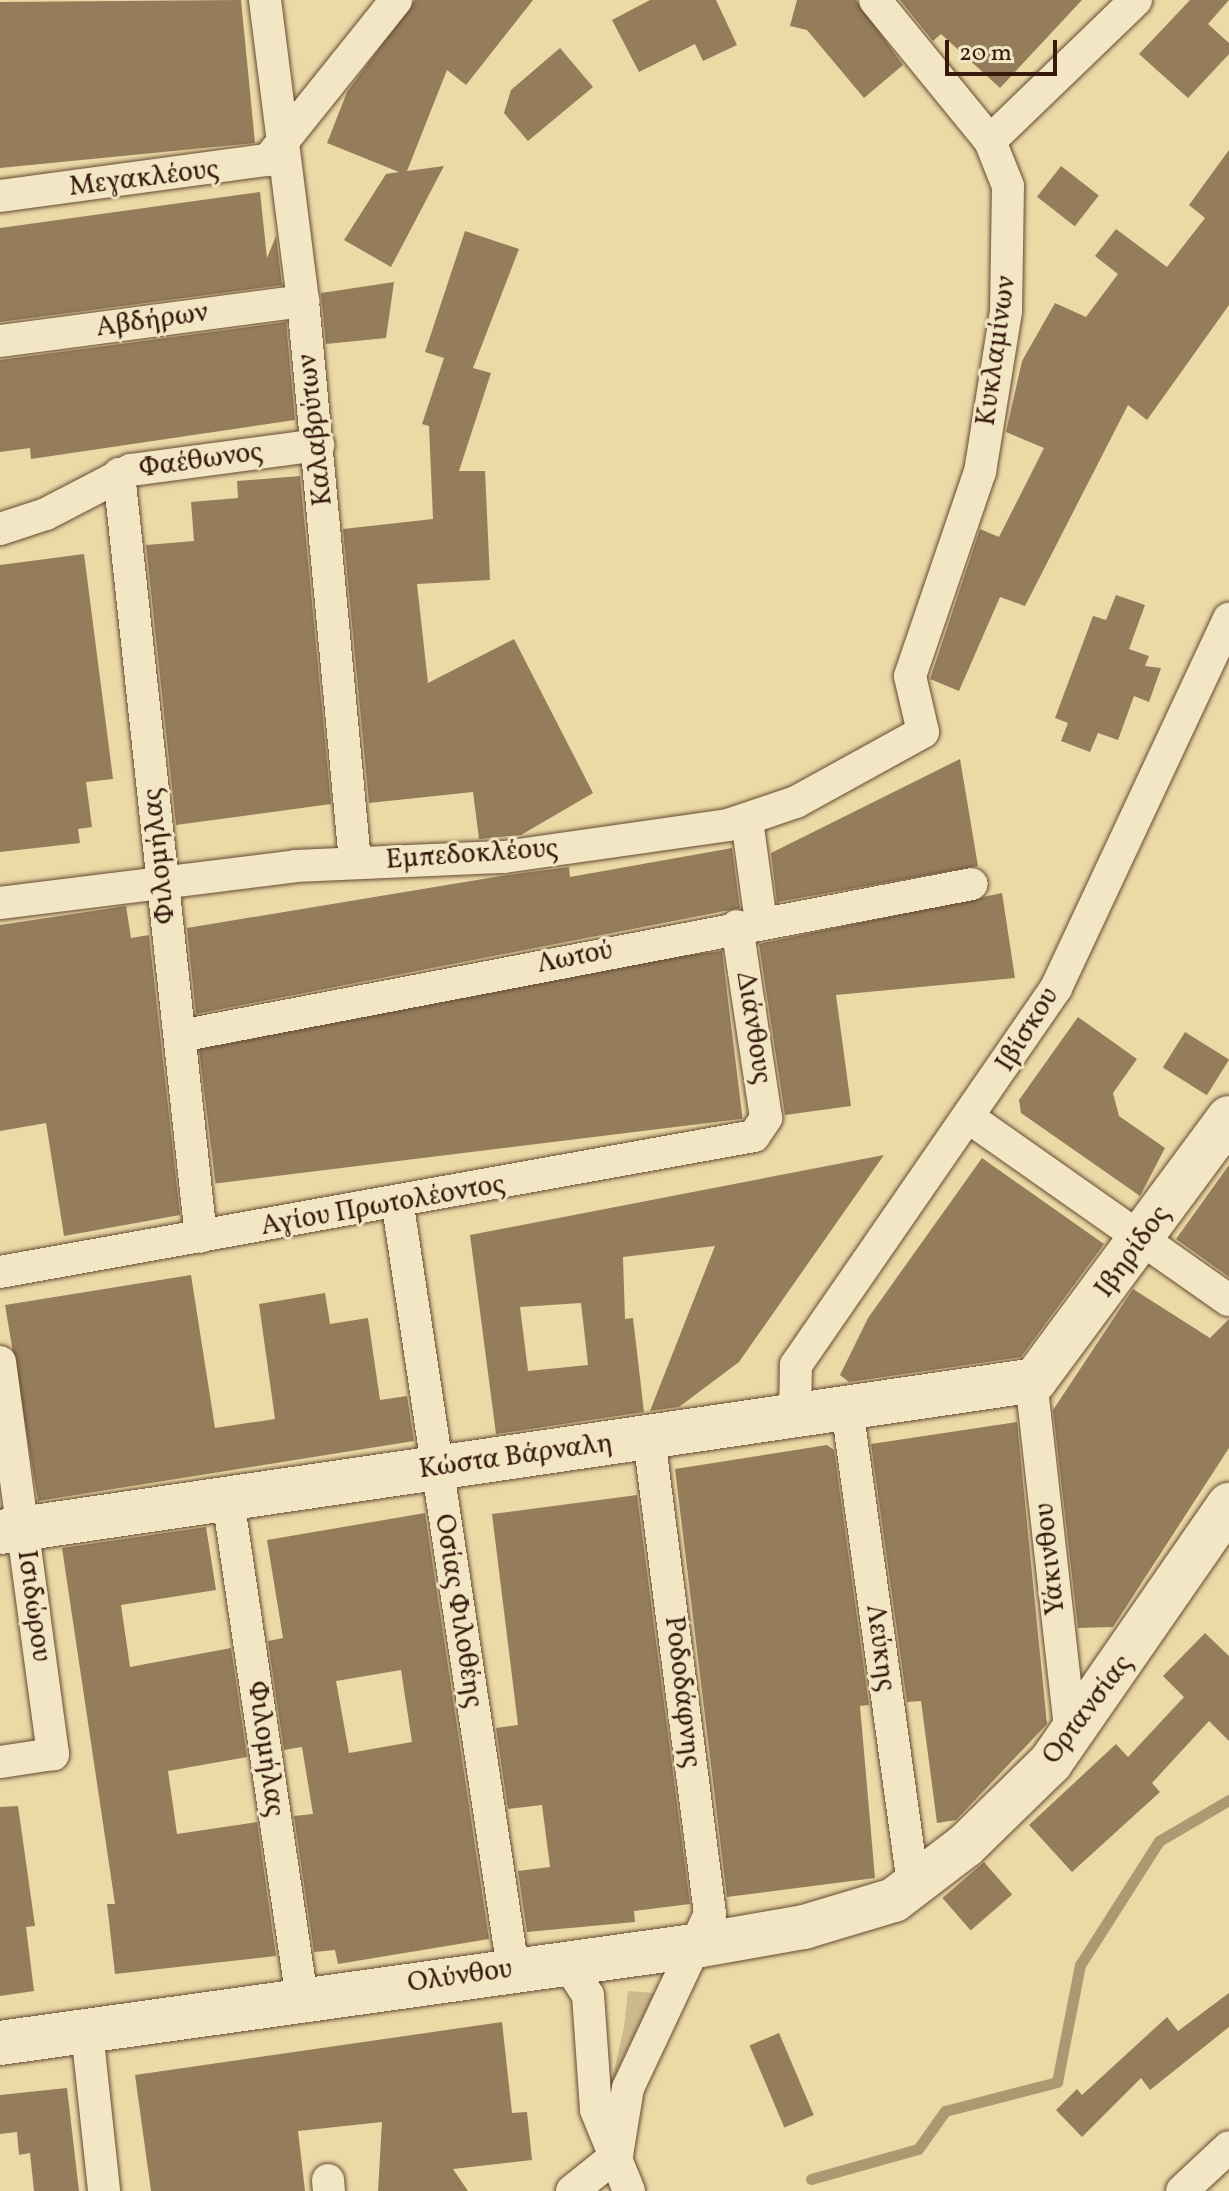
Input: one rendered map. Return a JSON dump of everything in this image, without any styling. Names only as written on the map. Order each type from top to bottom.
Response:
[{"type":"street","name":"Καλαβρύτων","points":[[265,0],[303,301],[355,862]]},
{"type":"street","points":[[283,149],[396,0]]},
{"type":"street","name":"Κυκλαμίνων","points":[[875,0],[990,141],[1008,186],[1006,312],[974,497],[910,676],[923,732]]},
{"type":"street","points":[[990,141],[1134,0]]},
{"type":"street","name":"Μεγακλέους","points":[[0,196],[251,166],[283,149]]},
{"type":"street","name":"Αβδήρων","points":[[0,341],[303,301]]},
{"type":"street","name":"Φαέθωνος","points":[[0,529],[46,514],[119,474],[318,445]]},
{"type":"street","name":"Φιλομήλας","points":[[119,474],[201,1237]]},
{"type":"street","name":"Ιβίσκου","points":[[795,1416],[796,1365],[971,1119],[1056,988],[1229,618]]},
{"type":"street","name":"Εμπεδοκλέους","points":[[0,903],[163,881],[355,862],[504,857],[747,820],[819,791],[923,732]]},
{"type":"street","name":"Διάνθους","points":[[747,820],[749,924],[766,1113],[762,1129]]},
{"type":"street","name":"Λωτού","points":[[180,1036],[749,924],[972,884]]},
{"type":"street","name":"Ιβηρίδος","points":[[1031,1380],[1055,1361],[1229,1118]]},
{"type":"street","points":[[971,1119],[1229,1300]]},
{"type":"street","name":"Αγίου Πρωτολέοντος","points":[[0,1272],[398,1206],[762,1129]]},
{"type":"street","name":"Οσίας Φιλοθέης","points":[[398,1206],[513,1969]]},
{"type":"street","name":"Ισιδώρου","points":[[0,1362],[11,1531],[53,1754],[0,1762]]},
{"type":"street","name":"Κώστα Βάρναλη","points":[[11,1531],[1031,1380]]},
{"type":"street","name":"Υάκινθου","points":[[1031,1380],[1071,1738]]},
{"type":"street","name":"Λεύκης","points":[[847,1408],[914,1888]]},
{"type":"street","name":"Ροδοδάφνης","points":[[617,2155],[628,2088],[701,1945],[709,1906],[649,1437]]},
{"type":"street","name":"Φιλομήλας","points":[[228,1499],[302,1999]]},
{"type":"street","name":"Ορτανσίας","points":[[914,1888],[1024,1791],[1071,1738],[1229,1505]]},
{"type":"street","name":"Ολύνθου","points":[[0,2043],[701,1945],[844,1917],[914,1888]]},
{"type":"street","points":[[567,1963],[588,1995],[596,2110],[617,2155],[629,2191]]},
{"type":"street","points":[[87,2031],[104,2191]]},
{"type":"street","points":[[1182,2191],[1229,2147]]},
{"type":"street","points":[[572,2191],[617,2155]]},
{"type":"shaded area","points":[[628,1991],[654,1993],[611,2084],[624,2027]]},
{"type":"building","points":[[241,0],[255,143],[0,168],[0,2]]},
{"type":"building","points":[[415,0],[533,0],[466,85],[447,70],[407,171],[444,166],[391,267],[344,240],[386,174],[399,172],[327,143],[347,92]]},
{"type":"building","points":[[650,0],[716,0],[737,45],[703,61],[695,44],[639,72],[612,20]]},
{"type":"building","points":[[797,0],[856,0],[903,65],[864,98],[807,30],[790,26]]},
{"type":"building","points":[[900,0],[1082,0],[1000,88],[941,34],[933,41]]},
{"type":"building","points":[[1190,0],[1229,0],[1208,24],[1229,43],[1229,54],[1188,98],[1139,54]]},
{"type":"building","points":[[560,48],[593,87],[528,141],[504,113],[511,90]]},
{"type":"building","points":[[1229,150],[1229,305],[1147,420],[1128,405],[1025,606],[1000,597],[959,691],[930,679],[980,529],[999,537],[1044,448],[1006,432],[1022,361],[1055,303],[1086,317],[1118,274],[1095,256],[1116,229],[1167,267],[1205,218],[1189,205]]},
{"type":"building","points":[[1061,166],[1099,196],[1075,226],[1037,197]]},
{"type":"building","points":[[260,192],[267,258],[276,236],[282,285],[0,322],[0,228]]},
{"type":"building","points":[[465,231],[519,249],[473,368],[491,373],[459,471],[485,471],[490,580],[417,584],[428,683],[514,639],[593,793],[521,835],[479,839],[473,792],[369,803],[343,529],[433,519],[429,426],[422,424],[444,358],[425,352]]},
{"type":"building","points":[[394,282],[386,338],[326,344],[321,293]]},
{"type":"building","points":[[286,322],[295,420],[31,459],[30,448],[0,452],[0,360]]},
{"type":"building","points":[[300,476],[331,804],[176,825],[146,545],[194,541],[191,502],[238,498],[237,481]]},
{"type":"building","points":[[84,554],[113,779],[86,782],[92,827],[78,829],[80,843],[0,852],[0,565]]},
{"type":"building","points":[[1116,595],[1145,605],[1129,649],[1149,656],[1145,666],[1161,668],[1149,702],[1134,696],[1118,740],[1098,733],[1090,752],[1061,741],[1068,723],[1055,718],[1093,616],[1106,620]]},
{"type":"building","points":[[960,759],[978,866],[777,902],[771,853]]},
{"type":"building","points":[[732,848],[740,908],[196,1014],[187,928],[501,876],[569,867],[570,877]]},
{"type":"building","points":[[1002,893],[1015,978],[836,995],[851,1106],[785,1115],[759,944]]},
{"type":"building","points":[[126,906],[131,938],[149,935],[180,1215],[64,1236],[46,1123],[0,1131],[0,925]]},
{"type":"building","points":[[722,951],[743,1119],[216,1183],[195,1016]]},
{"type":"building","points":[[1078,1017],[1137,1059],[1113,1093],[1119,1116],[1165,1148],[1140,1196],[1021,1113],[1019,1100]]},
{"type":"building","points":[[1185,1032],[1229,1059],[1207,1095],[1163,1068]]},
{"type":"building","points":[[884,1155],[739,1362],[679,1407],[650,1411],[715,1246],[623,1257],[625,1319],[633,1318],[644,1412],[496,1434],[470,1235]],"holes":[[[581,1303],[588,1365],[528,1371],[520,1307]]]},
{"type":"building","points":[[982,1158],[1104,1244],[1021,1357],[849,1382],[840,1375],[868,1318]]},
{"type":"building","points":[[1229,1165],[1229,1277],[1176,1239]]},
{"type":"building","points":[[191,1275],[215,1428],[275,1419],[259,1304],[325,1293],[330,1324],[368,1318],[380,1400],[407,1396],[414,1441],[38,1501],[5,1305]]},
{"type":"building","points":[[1133,1289],[1210,1338],[1229,1319],[1229,1448],[1113,1627],[1078,1628],[1053,1410]]},
{"type":"building","points":[[1017,1422],[1047,1724],[956,1820],[937,1823],[921,1701],[907,1702],[871,1444]]},
{"type":"building","points":[[827,1445],[834,1450],[869,1705],[860,1706],[875,1878],[727,1897],[675,1469]]},
{"type":"building","points":[[637,1495],[690,1904],[634,1911],[635,1922],[527,1932],[518,1871],[550,1867],[542,1805],[508,1809],[496,1728],[518,1725],[492,1514]]},
{"type":"building","points":[[425,1513],[489,1939],[338,1964],[335,1950],[314,1952],[294,1816],[313,1814],[302,1747],[284,1750],[268,1641],[283,1638],[267,1540]],"holes":[[[401,1670],[412,1742],[349,1753],[336,1681]]]},
{"type":"building","points":[[206,1527],[216,1590],[121,1605],[130,1667],[231,1648],[247,1757],[168,1771],[177,1834],[257,1822],[276,1956],[115,1974],[107,1904],[115,1904],[62,1548]]},
{"type":"building","points":[[1205,1633],[1229,1656],[1229,1741],[1209,1721],[1152,1783],[1160,1792],[1072,1872],[1029,1825],[1116,1744],[1128,1757],[1184,1697],[1163,1676]]},
{"type":"building","points":[[18,1806],[35,1926],[26,1927],[34,1991],[0,1996],[0,1807]]},
{"type":"building","points":[[984,1862],[1012,1894],[971,1931],[942,1898]]},
{"type":"building","points":[[1229,1993],[1229,2027],[1150,2090],[1141,2078],[1082,2137],[1056,2110],[1077,2089],[1082,2095],[1167,2017],[1178,2031]]},
{"type":"building","points":[[502,2022],[512,2113],[527,2112],[532,2160],[453,2169],[468,2191],[378,2191],[382,2122],[298,2131],[305,2191],[151,2191],[135,2075]]},
{"type":"building","points":[[779,2033],[814,2115],[784,2127],[750,2046]]},
{"type":"building","points":[[67,2088],[79,2191],[34,2191],[30,2153],[19,2155],[17,2132],[0,2134],[0,2095]]},
{"type":"waterway","points":[[811,2179],[918,2149],[945,2111],[1057,2082],[1080,1965],[1159,1841],[1229,1800]]}]
